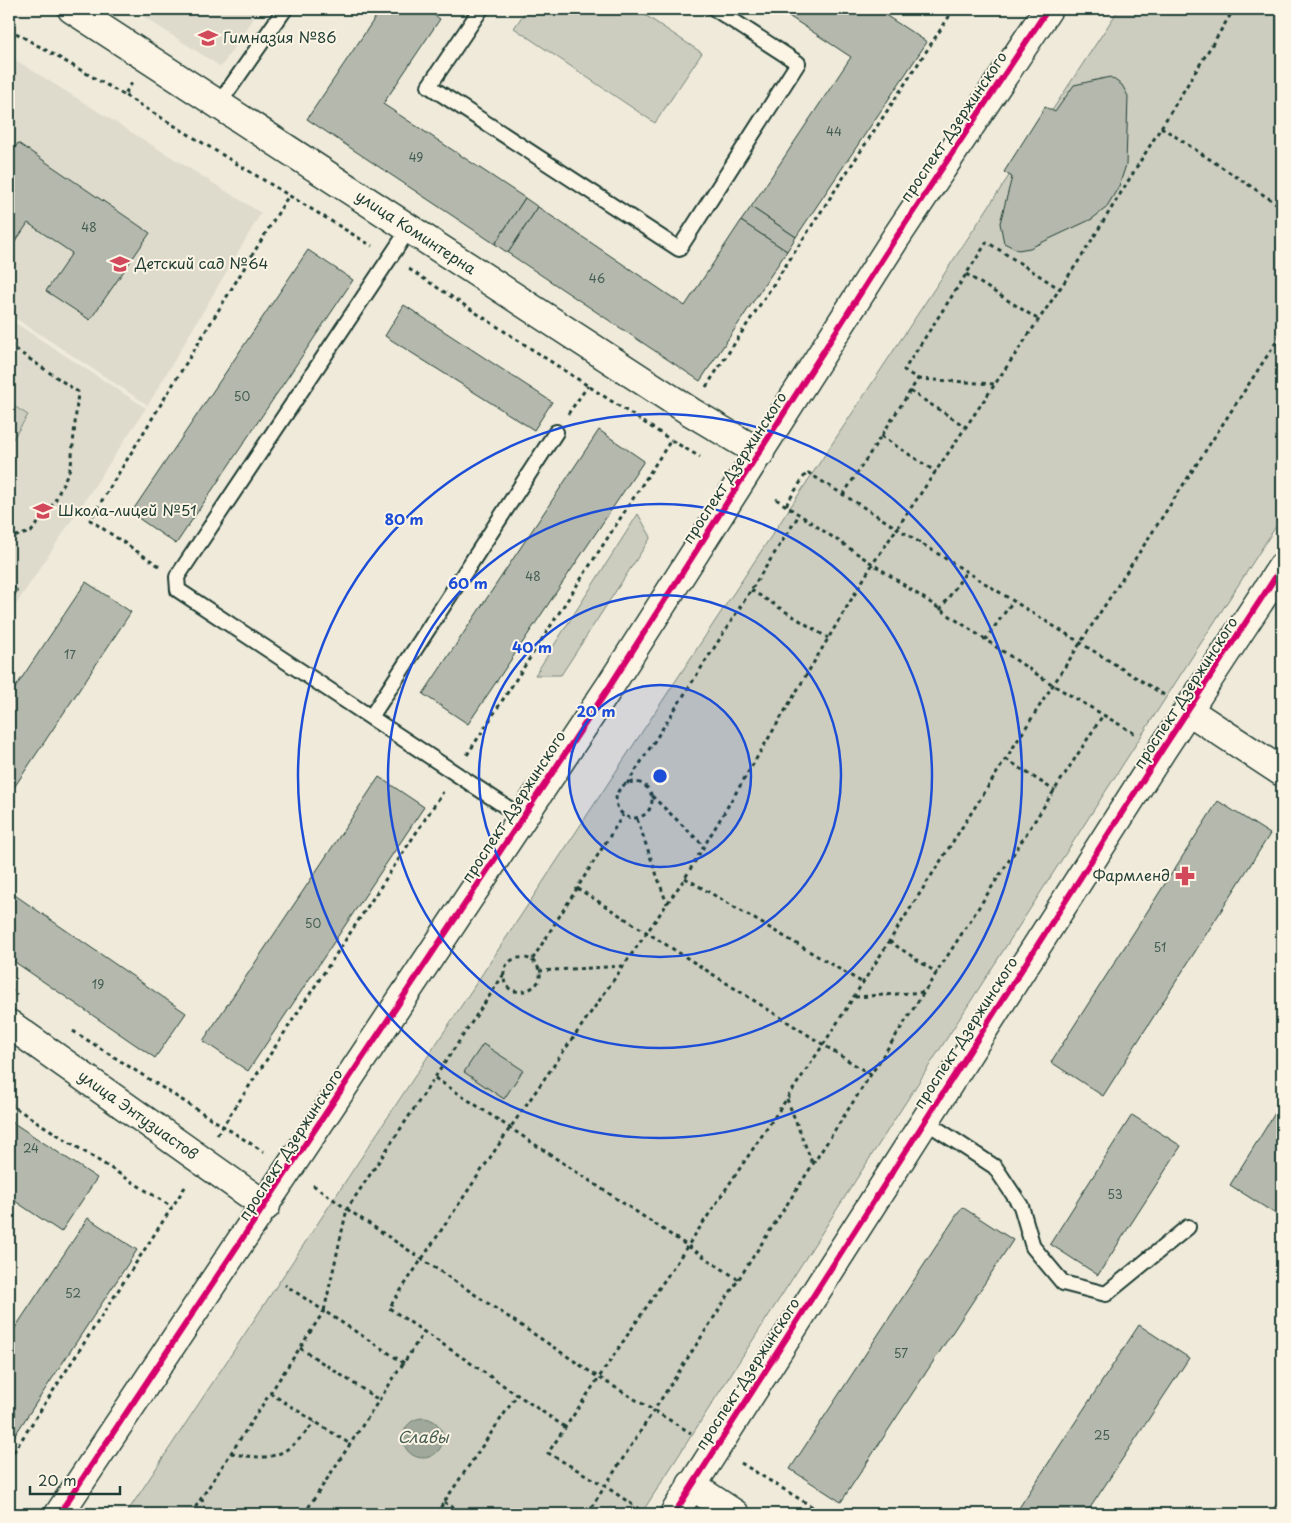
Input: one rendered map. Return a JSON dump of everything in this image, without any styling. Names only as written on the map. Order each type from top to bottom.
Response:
[{"type":"street","name":"улица Коминтерна","points":[[72,9],[691,412],[760,454]]},
{"type":"street","name":"проспект Дзержинского","points":[[59,1514],[523,818],[760,454],[895,239],[1048,9]]},
{"type":"street","name":"проспект Дзержинского","points":[[674,1514],[1162,750],[1282,568]]},
{"type":"street","points":[[1189,711],[1282,772]]},
{"type":"street","name":"улица Энтузиастов","points":[[9,1024],[266,1206]]},
{"type":"street","points":[[691,1485],[735,1514]]},
{"type":"lane","points":[[218,105],[285,9]]},
{"type":"lane","points":[[481,9],[429,86],[679,249],[798,63],[715,9]]},
{"type":"lane","points":[[409,229],[177,578],[178,590],[523,818]]},
{"type":"lane","points":[[371,717],[556,432]]},
{"type":"lane","points":[[925,1121],[995,1167],[1021,1206],[1033,1247],[1063,1283],[1106,1294],[1188,1227]]},
{"type":"path","points":[[703,392],[954,9]]},
{"type":"path","points":[[565,1427],[389,1308],[510,1128],[685,878],[872,565],[1060,289],[1234,9]]},
{"type":"path","points":[[9,28],[124,95],[391,257],[670,440]]},
{"type":"path","points":[[124,95],[148,60]]},
{"type":"path","points":[[1161,127],[1282,207]]},
{"type":"path","points":[[177,578],[90,520],[289,195]]},
{"type":"path","points":[[995,384],[918,379],[904,370],[987,242],[1060,289]]},
{"type":"path","points":[[966,274],[1039,320]]},
{"type":"path","points":[[646,1514],[605,1486],[548,1453],[823,1045],[1080,643],[1282,333]]},
{"type":"path","points":[[9,345],[78,392],[71,466],[54,503],[31,532],[9,538]]},
{"type":"path","points":[[843,495],[918,379]]},
{"type":"path","points":[[556,432],[588,386]]},
{"type":"path","points":[[910,391],[966,427]]},
{"type":"path","points":[[881,436],[936,472]]},
{"type":"path","points":[[786,505],[807,472],[1189,711]]},
{"type":"path","points":[[776,499],[1053,685],[1162,750]]},
{"type":"path","points":[[638,819],[623,815],[618,809],[617,794],[627,784],[799,515]]},
{"type":"path","points":[[940,610],[966,572]]},
{"type":"path","points":[[751,590],[828,638]]},
{"type":"path","points":[[985,640],[1012,602]]},
{"type":"path","points":[[587,1514],[1103,715]]},
{"type":"path","points":[[1006,759],[1055,791]]},
{"type":"path","points":[[627,784],[642,784],[704,846]]},
{"type":"path","points":[[638,819],[650,810],[652,796]]},
{"type":"path","points":[[532,960],[623,815]]},
{"type":"path","points":[[638,819],[667,904]]},
{"type":"path","points":[[685,878],[863,983]]},
{"type":"path","points":[[577,888],[871,1075]]},
{"type":"path","points":[[890,941],[937,973]]},
{"type":"path","points":[[191,1514],[324,1311],[346,1209],[504,974],[509,962],[515,958],[525,957],[532,960],[539,971],[538,982],[532,989],[525,992],[517,992],[510,988],[504,974]]},
{"type":"path","points":[[539,971],[624,966]]},
{"type":"path","points":[[9,990],[25,1000]]},
{"type":"path","points":[[854,997],[925,992]]},
{"type":"path","points":[[66,1026],[290,1168],[346,1209],[598,1377],[763,1475],[824,1514]]},
{"type":"path","points":[[435,1078],[739,1280]]},
{"type":"path","points":[[787,1098],[813,1165]]},
{"type":"path","points":[[9,1104],[172,1207]]},
{"type":"path","points":[[9,1459],[190,1179]]},
{"type":"path","points":[[285,1286],[404,1362]]},
{"type":"path","points":[[304,1514],[424,1332]]},
{"type":"path","points":[[300,1348],[379,1400]]},
{"type":"path","points":[[270,1394],[350,1444]]},
{"type":"path","points":[[436,1514],[517,1394]]},
{"type":"path","points":[[231,1454],[250,1458],[274,1457],[290,1448],[316,1422]]},
{"type":"path","points":[[202,1497],[205,1514]]},
{"type":"path","points":[[444,1502],[464,1514]]},
{"type":"shaded area","name":"Гимназия №86","points":[[132,9],[259,9],[221,67]]},
{"type":"shaded area","points":[[527,9],[636,9],[702,53],[655,123],[514,28]]},
{"type":"shaded area","points":[[1119,9],[1282,9],[1282,517],[641,1514],[126,1514]]},
{"type":"shaded area","name":"Детский сад №64","points":[[9,56],[261,213],[148,405],[9,314]]},
{"type":"shaded area","name":"Школа-лицей №51","points":[[9,319],[146,408],[9,615]]},
{"type":"shaded area","points":[[9,403],[28,415],[9,445]]},
{"type":"shaded area","points":[[638,514],[651,537],[561,675],[535,675]]},
{"type":"water","name":"Славы","points":[[419,1418],[427,1418],[434,1421],[440,1427],[443,1438],[440,1449],[434,1455],[427,1458],[419,1458],[412,1455],[406,1449],[403,1442],[403,1434],[406,1427],[412,1421]]},
{"type":"building","points":[[381,9],[425,9],[440,19],[383,104],[525,198],[495,244],[307,119]]},
{"type":"building","points":[[778,9],[876,9],[927,42],[796,237],[751,207],[851,57]]},
{"type":"building","points":[[1110,77],[1122,85],[1128,96],[1126,165],[1119,186],[1106,208],[1092,219],[1030,248],[1018,250],[1004,243],[1000,223],[1012,177],[1004,172],[1045,107],[1055,112],[1074,85]]},
{"type":"building","points":[[18,143],[150,233],[90,320],[46,291],[72,253],[28,223],[9,251],[9,157]]},
{"type":"building","points":[[525,198],[538,207],[508,253],[495,244]]},
{"type":"building","points":[[538,207],[685,306],[741,221],[787,251],[700,381],[508,253]]},
{"type":"building","points":[[751,207],[796,237],[787,251],[741,221]]},
{"type":"building","points":[[308,250],[353,280],[176,544],[131,513]]},
{"type":"building","points":[[404,305],[552,402],[534,430],[385,336]]},
{"type":"building","points":[[599,430],[644,461],[468,724],[423,694]]},
{"type":"building","points":[[86,582],[131,612],[9,795],[9,697]]},
{"type":"building","points":[[9,585],[18,590],[9,604]]},
{"type":"building","points":[[379,777],[424,807],[248,1071],[203,1041]]},
{"type":"building","points":[[1218,801],[1270,834],[1103,1096],[1051,1062]]},
{"type":"building","points":[[9,891],[186,1013],[155,1058],[9,958]]},
{"type":"building","points":[[483,1044],[523,1070],[504,1099],[464,1072]]},
{"type":"building","points":[[1282,1102],[1282,1218],[1230,1185]]},
{"type":"building","points":[[1132,1115],[1181,1146],[1098,1275],[1050,1244]]},
{"type":"building","points":[[9,1120],[97,1178],[61,1232],[9,1197]]},
{"type":"building","points":[[962,1207],[1013,1240],[841,1502],[790,1469]]},
{"type":"building","points":[[88,1218],[137,1250],[9,1444],[9,1337]]},
{"type":"building","points":[[1139,1325],[1189,1358],[1086,1514],[1015,1514]]},
{"type":"building","points":[[1282,1496],[1282,1514],[1270,1514]]},
{"type":"cycle path","points":[[59,1514],[610,686],[895,239],[1048,9]]},
{"type":"cycle path","points":[[674,1514],[1162,750],[1282,567]]},
{"type":"place","name":"Гимназия №86","points":[[208,38]]},
{"type":"place","name":"Детский сад №64","points":[[120,264]]},
{"type":"place","name":"Школа-лицей №51","points":[[43,511]]},
{"type":"place","name":"Фармленд","points":[[1185,876]]}]
